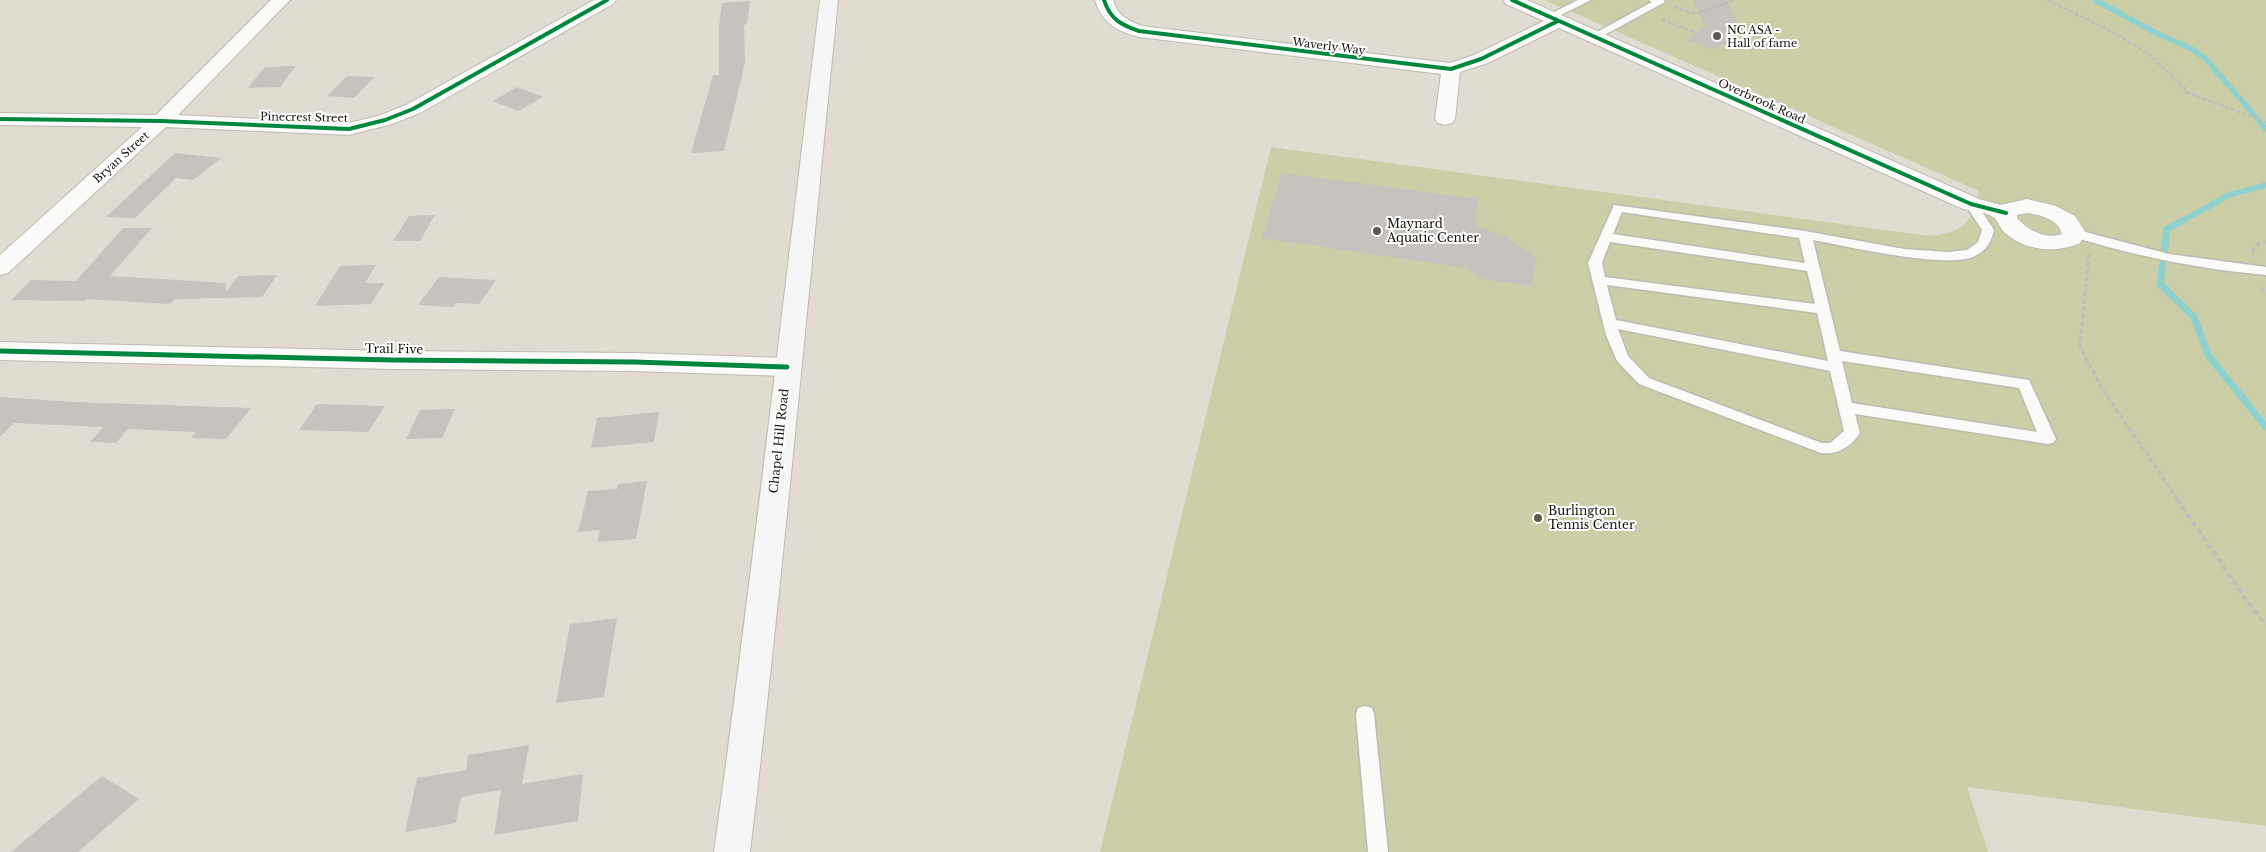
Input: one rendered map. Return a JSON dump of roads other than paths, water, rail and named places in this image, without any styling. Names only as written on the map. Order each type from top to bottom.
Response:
[{"type":"main road","name":"Chapel Hill Road","points":[[732,852],[760,633],[787,367],[829,0]]},
{"type":"street","name":"Bryan Street","points":[[0,268],[161,121],[281,0]]},
{"type":"street","name":"Pinecrest Street","points":[[0,119],[161,121],[330,130],[349,129],[369,125],[413,109],[607,0]]},
{"type":"street","name":"Waverly Way","points":[[1104,0],[1108,13],[1114,21],[1139,31],[1397,64],[1451,69],[1481,58],[1554,19]]},
{"type":"street","name":"Overbrook Road","points":[[1512,0],[1971,204],[2006,213],[2017,207],[2044,210],[2067,222],[2082,236]]},
{"type":"street","points":[[1445,119],[1451,69]]},
{"type":"street","points":[[2006,213],[2006,218],[2015,230],[2036,240],[2058,243],[2082,236]]},
{"type":"street","name":"Trail Five","points":[[0,351],[392,360],[634,362],[787,367]]},
{"type":"lane","points":[[1554,19],[1586,0]]},
{"type":"lane","points":[[1593,37],[1643,11],[1657,1]]},
{"type":"lane","points":[[1805,235],[1852,433],[1833,449],[1821,448],[1644,381],[1622,358],[1610,323],[1595,263],[1618,208],[1805,235],[1904,253],[1948,256],[1970,254],[1984,244],[1988,230],[1971,204]]},
{"type":"lane","points":[[2082,236],[2114,246],[2188,261],[2266,271]]},
{"type":"lane","points":[[1605,237],[1813,268]]},
{"type":"lane","points":[[1599,280],[1822,309]]},
{"type":"lane","points":[[1610,323],[1835,361],[2024,384],[2048,439],[1845,407]]},
{"type":"lane","points":[[1365,714],[1378,852]]},
{"type":"waterway","points":[[2095,0],[2158,34],[2190,48],[2206,59],[2266,129]]},
{"type":"waterway","points":[[2182,221],[2229,195],[2266,185]]},
{"type":"waterway","points":[[2184,220],[2167,229],[2160,284],[2194,317],[2208,355],[2266,427]]},
{"type":"place","name":"NC ASA - Hall of fame","points":[[1717,36]]},
{"type":"place","name":"Maynard Aquatic Center","points":[[1377,231]]},
{"type":"place","name":"Burlington Tennis Center","points":[[1538,518]]}]
